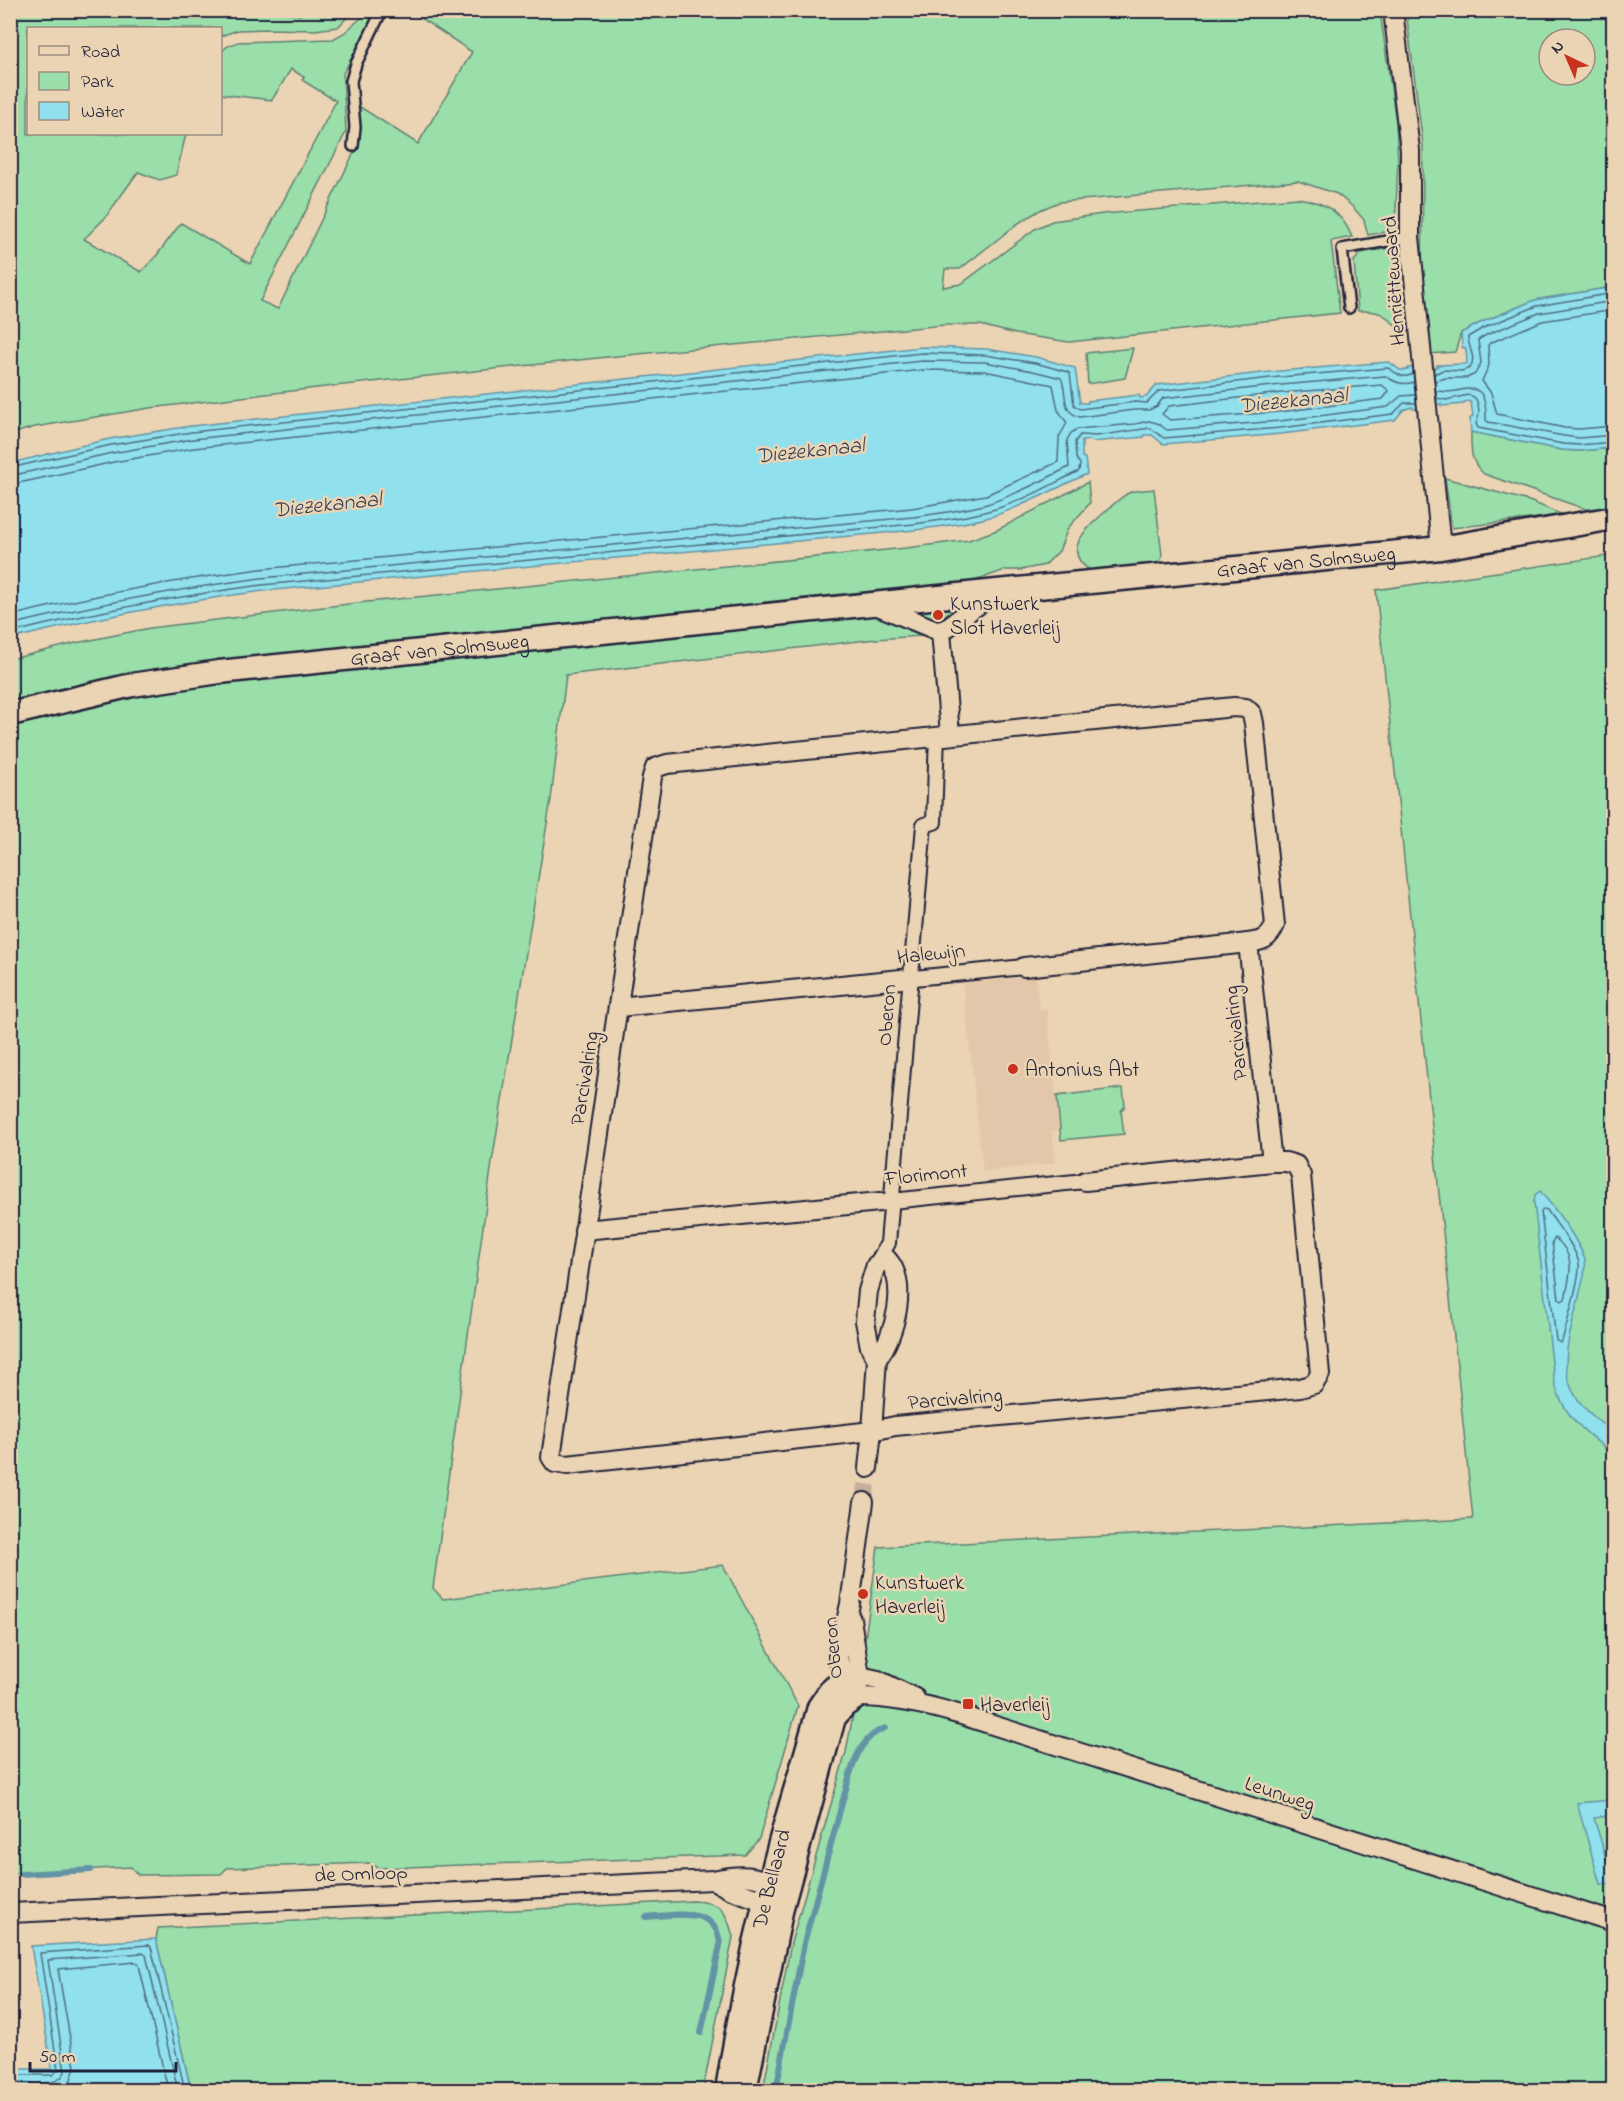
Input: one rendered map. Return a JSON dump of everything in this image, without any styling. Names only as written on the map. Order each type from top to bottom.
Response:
[{"type":"street","name":"Henriëttewaard","points":[[1393,10],[1410,150],[1410,237],[1441,548]]},
{"type":"street","name":"Graaf van Solmsweg","points":[[10,714],[132,686],[219,672],[997,591],[1441,548],[1614,518]]},
{"type":"street","points":[[944,735],[940,632],[997,591]]},
{"type":"street","name":"Graaf van Solmsweg","points":[[873,604],[940,632]]},
{"type":"street","name":"Parcivalring","points":[[1234,707],[1246,708],[1252,714],[1275,925],[1271,934],[1263,941],[1248,943],[1272,1162],[1296,1165],[1301,1175],[1320,1374],[1314,1384],[1300,1388],[895,1426],[872,1431],[742,1444],[567,1466],[555,1463],[552,1457],[584,1230],[655,768],[667,764],[944,735],[1234,707]]},
{"type":"street","name":"Oberon","points":[[877,1359],[870,1347],[865,1321],[868,1291],[876,1265],[888,1243],[885,1202],[907,978],[924,825],[933,822],[944,735]]},
{"type":"street","name":"Halewijn","points":[[618,1006],[1248,943]]},
{"type":"street","name":"Florimont","points":[[584,1230],[1272,1162]]},
{"type":"street","name":"Oberon","points":[[868,1468],[877,1359],[886,1347],[895,1321],[898,1291],[895,1267],[887,1259],[876,1265]]},
{"type":"street","name":"Oberon","points":[[853,1684],[838,1657],[850,1604],[864,1502]]},
{"type":"street","name":"Leunweg","points":[[853,1684],[873,1697],[933,1707],[1614,1922]]},
{"type":"street","name":"De Bellaard","points":[[727,2091],[734,2048],[776,1894],[819,1707],[830,1691],[853,1684]]},
{"type":"street","name":"de Omloop","points":[[10,1912],[713,1880],[735,1875],[776,1894]]},
{"type":"street","name":"De Bellaard","points":[[745,2091],[776,1894]]},
{"type":"lane","points":[[353,147],[355,127],[351,81],[356,64],[382,10]]},
{"type":"lane","points":[[1349,308],[1342,249],[1410,237]]},
{"type":"shaded area","name":"Antonius Abt","points":[[1036,976],[1039,1009],[1047,1009],[1059,1130],[1052,1131],[1055,1163],[983,1172],[963,983]]},
{"type":"green space","points":[[267,10],[300,15],[304,11],[353,11],[338,27],[315,30],[238,30],[222,36],[222,27],[27,27],[27,135],[186,135],[176,175],[160,180],[138,172],[105,218],[84,239],[141,272],[181,223],[250,264],[336,101],[302,80],[304,77],[291,69],[272,100],[222,94],[222,52],[226,47],[238,42],[333,39],[344,33],[369,11],[376,11],[343,74],[346,132],[260,301],[278,309],[360,140],[358,116],[354,103],[418,144],[472,52],[410,11],[1380,11],[1396,123],[1398,161],[1395,230],[1368,235],[1364,220],[1337,194],[1298,181],[1059,202],[1017,224],[960,269],[945,269],[943,287],[961,284],[1035,229],[1052,221],[1103,214],[1298,198],[1316,202],[1338,215],[1352,237],[1331,241],[1340,313],[1069,342],[1016,334],[980,325],[945,325],[325,387],[150,408],[35,427],[11,434],[11,11]]},
{"type":"green space","points":[[1406,11],[1613,11],[1613,287],[1535,300],[1461,333],[1455,352],[1429,354],[1422,299],[1423,145]]},
{"type":"green space","points":[[1396,247],[1400,330],[1382,314],[1358,311],[1354,261],[1361,253]]},
{"type":"green space","points":[[1133,348],[1125,378],[1088,384],[1086,353]]},
{"type":"green space","points":[[1471,432],[1562,450],[1613,448],[1613,508],[1591,511],[1484,474],[1474,460],[1471,450]]},
{"type":"green space","points":[[1445,478],[1532,502],[1563,515],[1452,528]]},
{"type":"green space","points":[[1088,482],[1090,503],[1068,528],[1059,551],[1045,565],[1020,570],[1005,570],[963,585],[11,707],[11,659],[76,643],[150,628],[357,603],[969,540],[997,530]]},
{"type":"green space","points":[[1154,489],[1162,555],[1160,565],[1091,571],[1077,556],[1079,540],[1084,533],[1128,493]]},
{"type":"green space","points":[[1613,555],[1613,2090],[763,2090],[791,1943],[846,1752],[858,1688],[878,1547],[1473,1519],[1376,590]]},
{"type":"green space","points":[[956,604],[958,606],[937,620],[916,612],[915,609]]},
{"type":"green space","points":[[869,612],[922,636],[876,639],[566,675],[551,799],[492,1162],[433,1588],[443,1599],[723,1565],[798,1706],[759,1839],[745,1855],[379,1868],[369,1863],[227,1868],[221,1874],[138,1875],[131,1867],[11,1874],[11,722],[138,692]]},
{"type":"green space","points":[[1123,1088],[1125,1106],[1121,1111],[1124,1134],[1061,1140],[1057,1096]]},
{"type":"green space","points":[[692,1901],[710,1903],[721,1909],[728,1920],[733,1937],[703,2090],[191,2090],[156,1939],[158,1928]]},
{"type":"water","name":"Diezekanaal","points":[[1613,287],[1613,448],[1562,450],[1471,432],[1470,419],[1473,416],[1469,401],[1464,404],[1441,406],[1441,404],[1435,407],[1413,409],[1412,407],[1403,410],[1395,420],[1281,434],[1163,444],[1152,435],[1092,442],[1091,440],[1082,441],[1082,457],[1085,458],[1087,474],[1017,507],[984,519],[964,523],[915,530],[263,591],[136,611],[11,639],[11,463],[109,439],[191,426],[922,347],[986,349],[1036,357],[1075,368],[1080,403],[1139,395],[1140,398],[1146,397],[1157,385],[1280,371],[1389,362],[1400,370],[1465,364],[1467,363],[1466,349],[1462,347],[1461,333],[1480,323],[1535,300]]},
{"type":"water","points":[[1540,1191],[1566,1224],[1585,1260],[1584,1276],[1567,1349],[1567,1371],[1572,1390],[1581,1404],[1613,1433],[1613,1455],[1576,1423],[1563,1405],[1554,1380],[1534,1202],[1535,1195]]},
{"type":"water","points":[[1613,1800],[1613,1815],[1594,1818],[1613,1881],[1613,1884],[1600,1884],[1577,1803]]},
{"type":"water","points":[[156,1939],[191,2090],[78,2088],[77,2090],[11,2090],[11,2069],[52,2069],[31,1946]]},
{"type":"waterway","points":[[776,2090],[804,1943],[850,1774],[862,1746],[878,1731],[885,1728]]},
{"type":"waterway","points":[[21,1874],[91,1870]]},
{"type":"waterway","points":[[646,1917],[693,1915],[712,1923],[717,1932],[720,1945],[701,2033]]},
{"type":"tunnel","points":[[864,1502],[868,1468]]},
{"type":"place","name":"Kunstwerk Slot Haverleij","points":[[938,615]]},
{"type":"place","name":"Antonius Abt","points":[[1013,1069]]},
{"type":"place","name":"Kunstwerk Haverleij","points":[[863,1594]]},
{"type":"place","name":"Haverleij","points":[[968,1704]]}]
